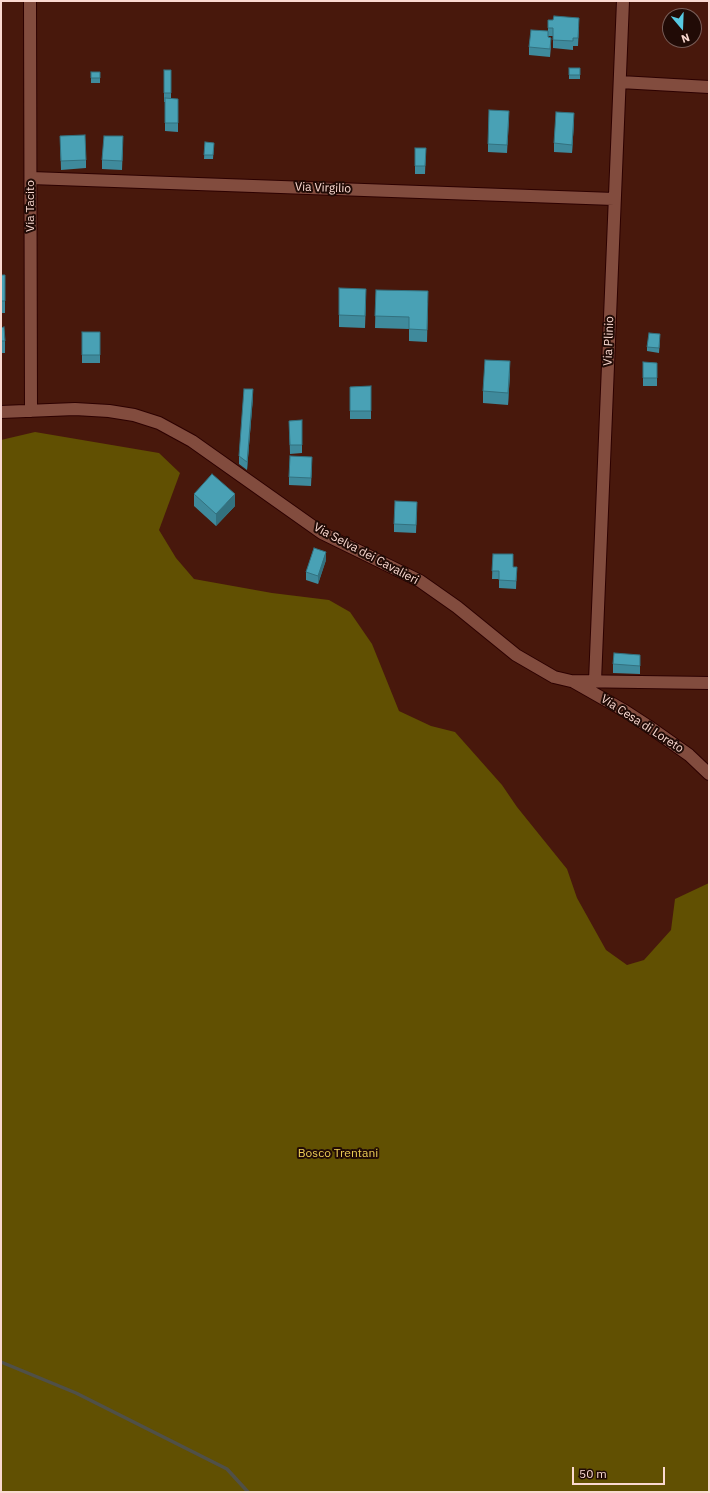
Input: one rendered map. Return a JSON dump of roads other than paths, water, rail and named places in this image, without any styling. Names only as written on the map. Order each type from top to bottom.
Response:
[{"type":"street","name":"Via Tacito","points":[[30,1],[31,411]]},
{"type":"street","name":"Via Plinio","points":[[595,681],[623,1]]},
{"type":"street","points":[[620,82],[709,87]]},
{"type":"street","name":"Via Virgilio","points":[[31,178],[614,198]]},
{"type":"street","name":"Via Selva dei Cavalieri","points":[[1,412],[75,409],[117,412],[142,417],[168,427],[192,441],[322,532],[413,577],[432,589],[526,662],[549,675],[571,681],[709,683]]},
{"type":"street","name":"Via Cesa di Loreto","points":[[571,681],[625,711],[648,726],[689,755],[709,774]]},
{"type":"waterway","points":[[1,1362],[76,1393],[227,1469],[248,1492]]},
{"type":"park label","name":"Bosco Trentani","points":[[338,1154]]}]
